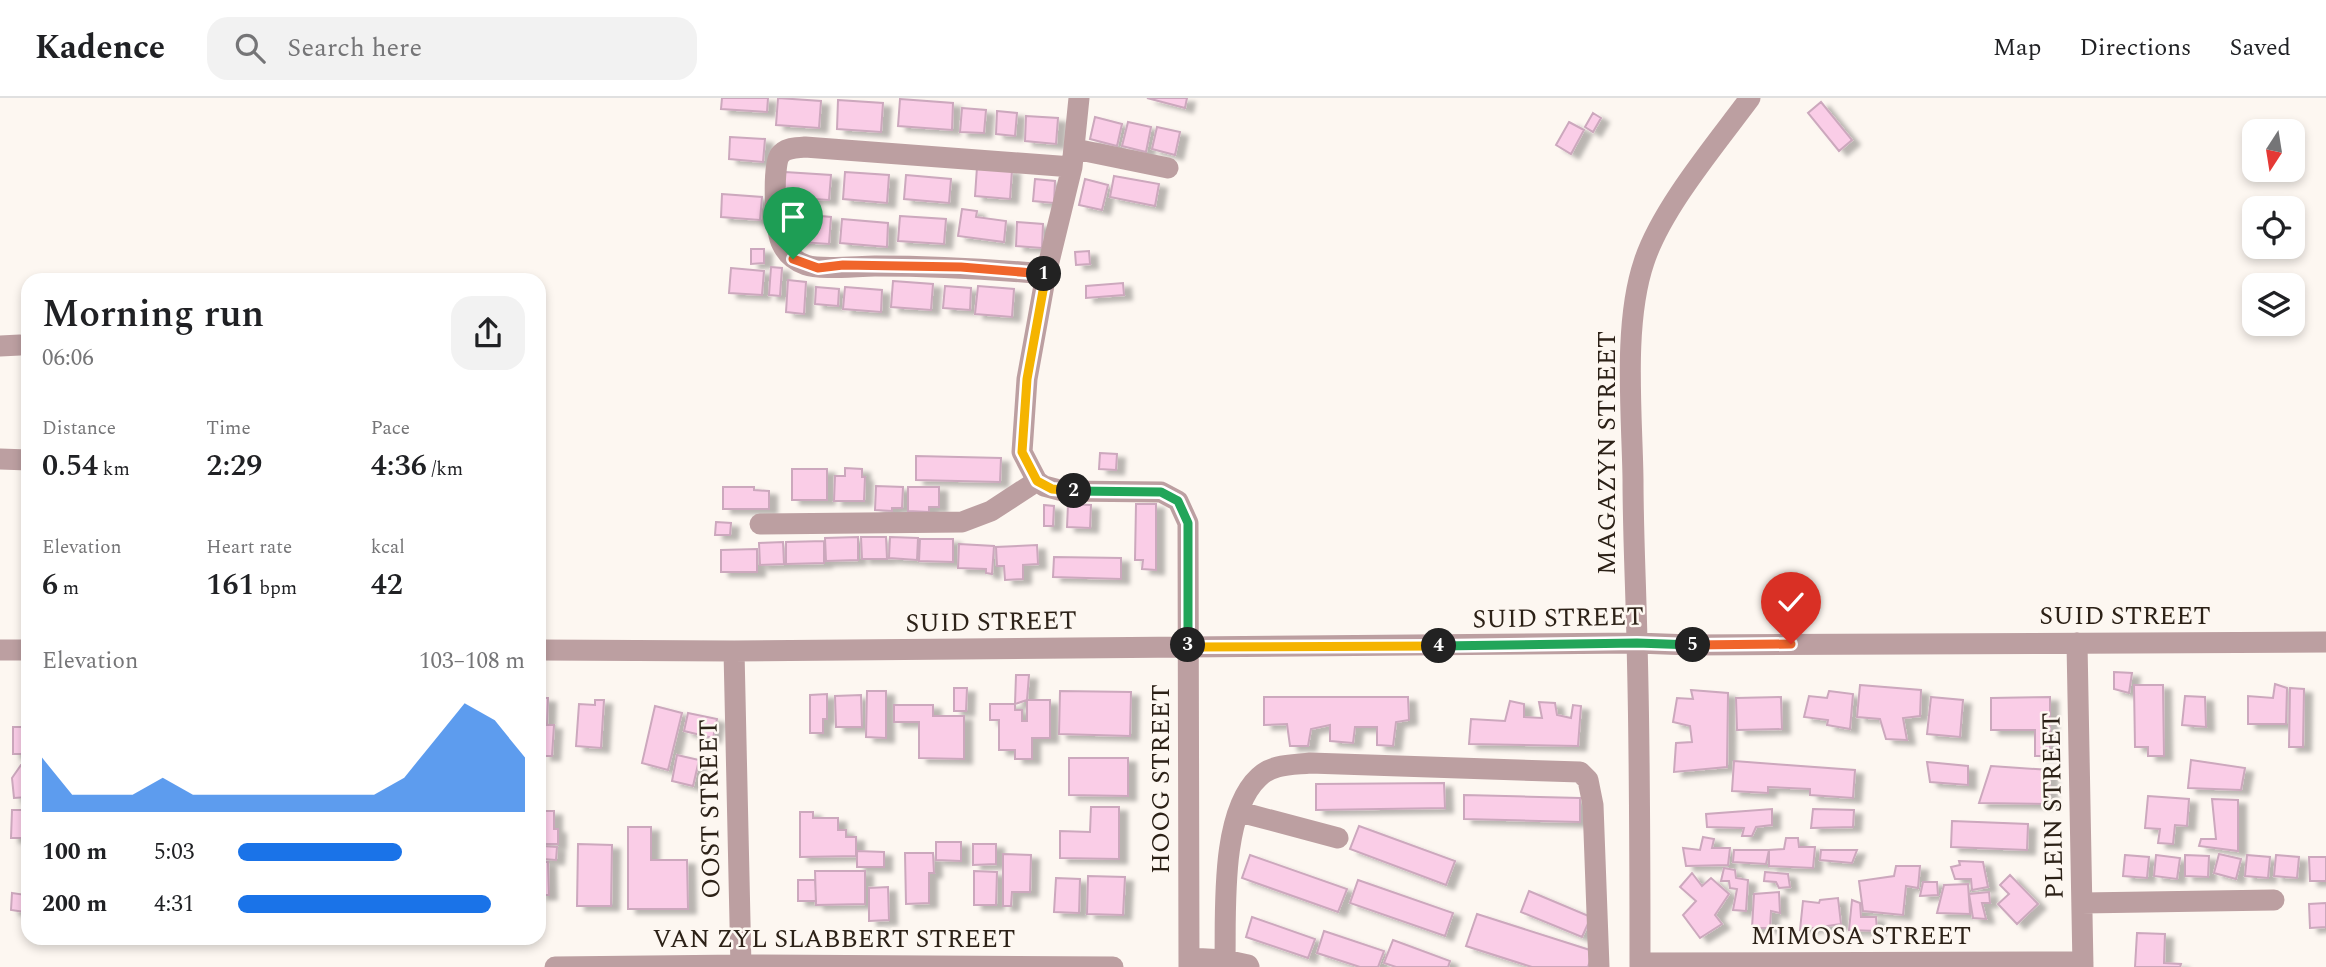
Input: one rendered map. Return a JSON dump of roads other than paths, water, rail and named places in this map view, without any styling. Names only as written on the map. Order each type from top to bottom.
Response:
[{"type":"street","points":[[760,524],[962,522],[991,512],[1037,481],[1022,452],[1023,414],[1046,274],[1073,158],[1079,98]]},
{"type":"street","name":"MAGAZYN STREET","points":[[1640,965],[1637,643],[1633,529],[1632,345],[1636,297],[1643,265],[1654,236],[1690,180],[1750,98]]},
{"type":"street","points":[[1046,274],[961,267],[843,265],[818,268],[802,264],[793,259],[780,241],[776,193],[778,159],[787,150],[805,148],[1073,158],[1168,168]]},
{"type":"street","points":[[0,459],[21,460]]},
{"type":"street","name":"HOOG STREET","points":[[1037,481],[1044,486],[1063,491],[1161,492],[1178,501],[1188,523],[1189,962]]},
{"type":"street","name":"SUID STREET","points":[[546,650],[734,651],[1637,643],[2326,642]]},
{"type":"street","name":"PLEIN STREET","points":[[2077,643],[2083,965]]},
{"type":"street","points":[[0,650],[21,650]]},
{"type":"street","name":"OOST STREET","points":[[734,651],[741,966]]},
{"type":"street","points":[[1225,960],[1231,833],[1248,790],[1258,777],[1279,766],[1310,763],[1580,772],[1588,780],[1593,805],[1599,967]]},
{"type":"street","points":[[1240,812],[1338,838]]},
{"type":"street","points":[[2082,902],[2274,900]]},
{"type":"street","points":[[1189,962],[1225,960],[1254,966]]},
{"type":"street","name":"MIMOSA STREET","points":[[1640,965],[2083,965]]},
{"type":"street","name":"VAN ZYL SLABBERT STREET","points":[[555,967],[1113,967]]}]
